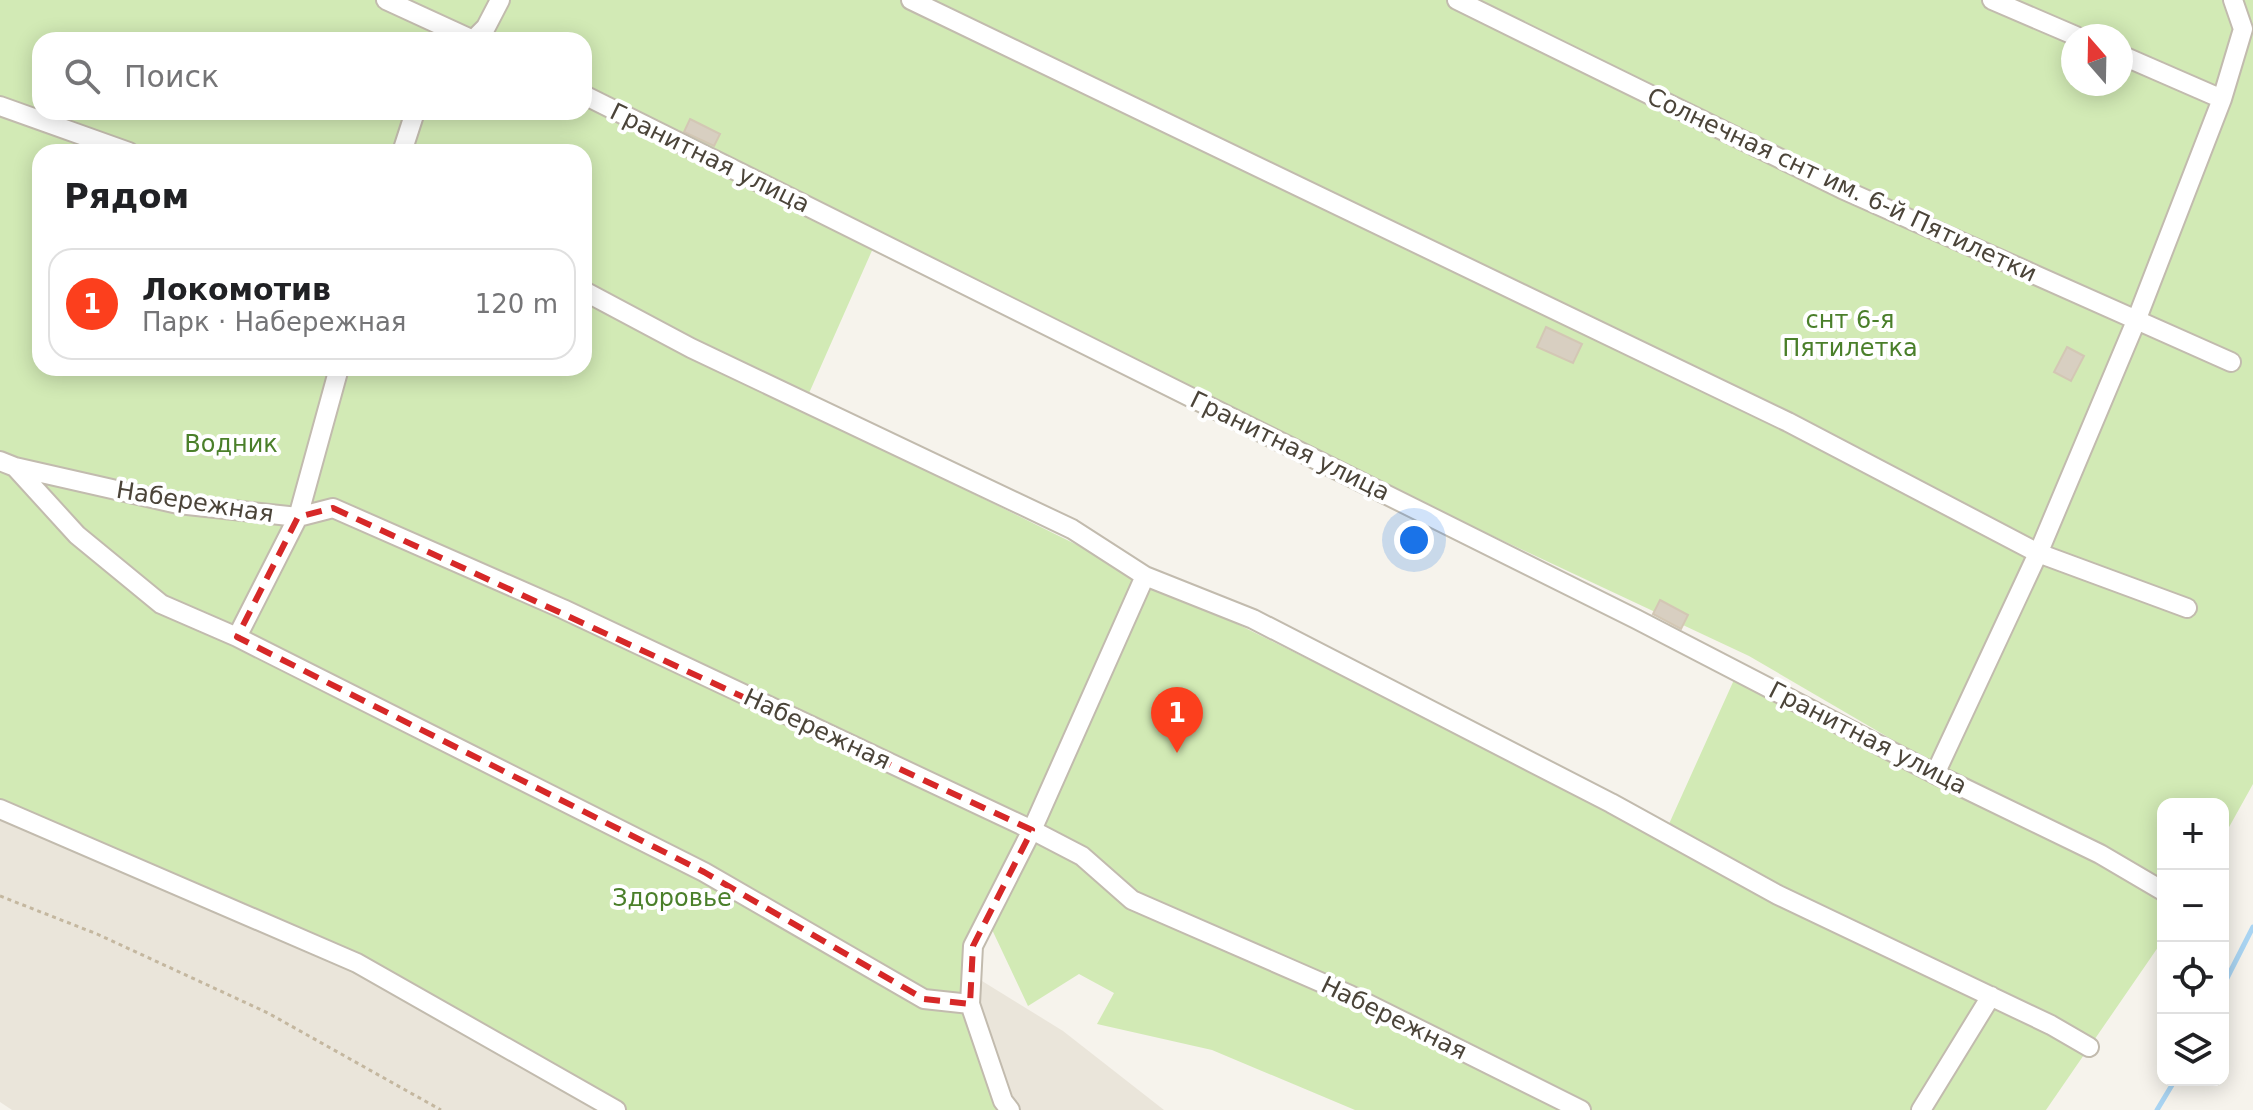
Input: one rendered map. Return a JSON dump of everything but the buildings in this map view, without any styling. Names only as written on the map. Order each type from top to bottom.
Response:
[{"type":"street","points":[[386,0],[456,32]]},
{"type":"street","points":[[481,32],[500,0]]},
{"type":"street","points":[[911,0],[1788,422],[2038,553],[2187,608]]},
{"type":"street","name":"Солнечная снт им. 6-й Пятилетки","points":[[1457,0],[1842,189],[2231,362]]},
{"type":"street","points":[[1992,0],[2061,30]]},
{"type":"street","points":[[1935,774],[2038,553],[2136,321],[2222,99],[2243,29],[2233,0]]},
{"type":"street","points":[[2133,60],[2222,99]]},
{"type":"street","name":"Гранитная улица","points":[[592,99],[1553,577],[1935,774],[2100,854],[2157,887]]},
{"type":"street","points":[[0,106],[32,117]]},
{"type":"street","points":[[39,120],[107,144]]},
{"type":"street","points":[[405,144],[412,120]]},
{"type":"street","points":[[592,295],[691,348],[1072,529],[1145,576],[1253,619],[1611,803],[1778,895],[2051,1025],[2089,1047]]},
{"type":"street","points":[[237,637],[298,517],[337,376]]},
{"type":"street","points":[[8,464],[77,535],[161,604],[237,637],[704,872],[924,999],[970,1004]]},
{"type":"street","name":"Набережная","points":[[8,464],[178,504],[298,517],[333,508],[563,609],[1032,830],[1082,856],[1132,900],[1350,995],[1581,1110]]},
{"type":"street","points":[[1010,1110],[1003,1101],[970,1004],[973,946],[1032,830],[1145,576]]},
{"type":"street","points":[[0,809],[357,963],[616,1110]]},
{"type":"street","points":[[1921,1110],[1991,996]]},
{"type":"path","points":[[0,896],[97,934],[268,1013],[441,1110]]},
{"type":"highlighted area","points":[[333,508],[1032,830],[973,946],[970,1004],[924,999],[704,872],[237,637],[298,517]]},
{"type":"shaded area","name":"Здоровье","points":[[0,418],[780,856],[1063,1031],[1164,1110],[12,1110],[0,1102]]},
{"type":"green space","points":[[0,0],[2253,0],[2253,784],[2229,827],[2229,798],[2157,798],[2157,949],[2046,1110],[1355,1110],[1212,1050],[1097,1024],[1114,993],[1079,974],[1028,1006],[987,919],[959,994],[1006,1110],[627,1110],[51,822],[0,801]],"holes":[[[874,246],[1749,656],[2155,893],[1738,671],[1664,835],[802,409]]]},
{"type":"waterway","points":[[2229,974],[2253,927]]},
{"type":"waterway","points":[[2157,1110],[2171,1086]]},
{"type":"place","name":"Локомотив","points":[[1177,753]]},
{"type":"park label","name":"снт 6-я Пятилетка","points":[[1850,334]]},
{"type":"park label","name":"Водник","points":[[231,444]]}]
